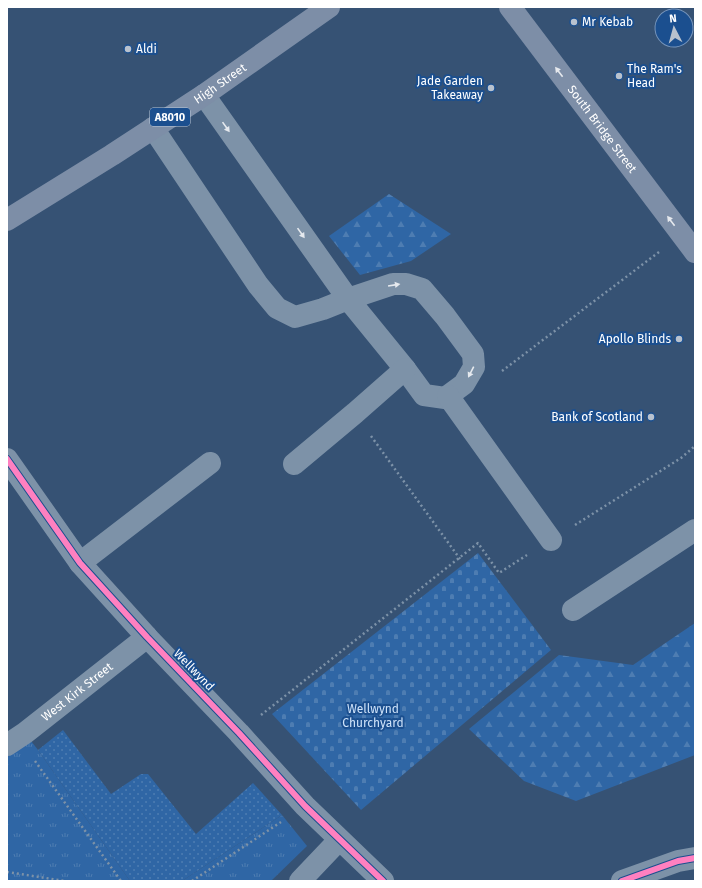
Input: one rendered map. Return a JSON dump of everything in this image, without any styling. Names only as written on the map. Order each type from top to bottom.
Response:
[{"type":"main road","name":"High Street","points":[[7,220],[204,95],[329,7]]},
{"type":"main road","name":"South Bridge Street","points":[[510,7],[695,252]]},
{"type":"street","points":[[153,128],[258,285],[277,308],[295,316],[323,309],[348,299],[393,284],[406,284],[422,289],[445,316],[473,354],[474,367],[464,384],[445,398],[424,395],[348,299],[204,95]]},
{"type":"street","points":[[294,464],[355,413],[404,369]]},
{"type":"street","points":[[448,396],[551,540]]},
{"type":"street","name":"Wellwynd","points":[[7,459],[80,564],[147,637],[239,733],[305,806],[383,881]]},
{"type":"street","points":[[80,564],[210,463]]},
{"type":"street","points":[[573,610],[695,530]]},
{"type":"street","name":"West Kirk Street","points":[[13,742],[147,637]]},
{"type":"street","points":[[300,881],[339,840]]},
{"type":"street","points":[[622,881],[678,861],[695,858]]},
{"type":"path","points":[[474,367],[503,371],[681,234]]},
{"type":"path","points":[[239,733],[460,559],[478,543],[499,574],[681,458],[695,446]]},
{"type":"path","points":[[380,450],[460,559]]},
{"type":"path","points":[[13,742],[121,881]]},
{"type":"path","points":[[192,881],[305,806]]},
{"type":"path","points":[[7,872],[65,881]]},
{"type":"green space","points":[[389,194],[451,234],[411,261],[360,275],[329,236]]},
{"type":"green space","name":"Wellwynd Churchyard","points":[[478,553],[551,650],[361,810],[272,714]]},
{"type":"green space","points":[[695,623],[695,755],[576,801],[524,781],[469,729],[559,655],[633,665]]},
{"type":"green space","points":[[63,730],[111,794],[141,774],[148,774],[196,834],[253,783],[282,815],[182,881],[130,881],[38,750]]},
{"type":"green space","points":[[25,733],[130,881],[7,881],[7,745]]},
{"type":"green space","points":[[282,815],[307,846],[271,881],[182,881]]},
{"type":"cycle path","points":[[7,459],[80,563],[305,806],[383,881]]},
{"type":"cycle path","points":[[622,881],[678,861],[695,858]]},
{"type":"place","name":"Mr Kebab","points":[[574,22]]},
{"type":"place","name":"Aldi","points":[[128,49]]},
{"type":"place","name":"The Ram's Head","points":[[619,76]]},
{"type":"place","name":"Jade Garden Takeaway","points":[[491,88]]},
{"type":"place","name":"Apollo Blinds","points":[[679,339]]},
{"type":"place","name":"Bank of Scotland","points":[[651,417]]}]
